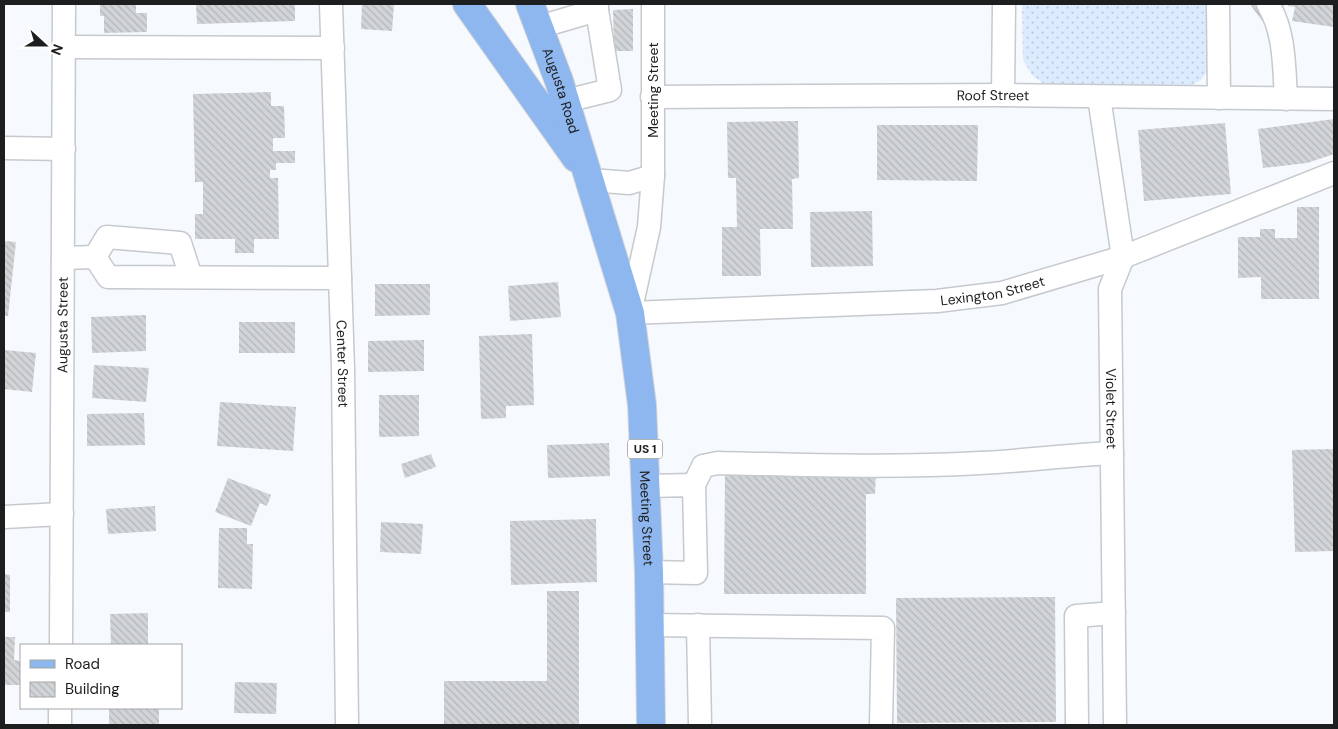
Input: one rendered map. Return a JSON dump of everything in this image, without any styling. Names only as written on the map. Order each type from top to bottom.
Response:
[{"type":"main road","points":[[466,4],[591,180]]},
{"type":"main road","name":"Augusta Road","points":[[534,16],[566,101],[591,180]]},
{"type":"main road","name":"Meeting Street","points":[[591,180],[630,313],[642,406],[649,572],[651,725]]},
{"type":"street","name":"Augusta Street","points":[[61,644],[64,4]]},
{"type":"street","name":"Center Street","points":[[331,4],[340,278],[348,725]]},
{"type":"street","name":"Meeting Street","points":[[630,313],[650,227],[653,176],[653,4]]},
{"type":"street","points":[[1003,95],[1004,4]]},
{"type":"street","points":[[1218,4],[1220,98]]},
{"type":"street","points":[[1268,4],[1280,32],[1286,99]]},
{"type":"street","points":[[534,16],[597,7],[610,90],[566,101]]},
{"type":"street","points":[[64,47],[333,48]]},
{"type":"street","name":"Roof Street","points":[[652,97],[1003,95],[1334,99]]},
{"type":"street","name":"Violet Street","points":[[1100,96],[1122,256],[1110,289],[1115,725]]},
{"type":"street","points":[[4,148],[64,148]]},
{"type":"street","name":"Lexington Street","points":[[630,313],[937,301],[982,297],[1002,293],[1122,256],[1334,173]]},
{"type":"street","points":[[591,180],[629,183],[653,176]]},
{"type":"street","points":[[95,257],[107,237],[180,243],[191,277]]},
{"type":"street","points":[[95,257],[108,277],[340,278]]},
{"type":"street","points":[[63,258],[95,257]]},
{"type":"street","points":[[649,572],[696,572],[694,485],[703,466],[718,463],[865,467],[981,463],[1112,453]]},
{"type":"street","points":[[646,486],[694,485]]},
{"type":"street","points":[[4,517],[62,514]]},
{"type":"street","points":[[1077,725],[1076,616],[1114,613]]},
{"type":"street","points":[[698,624],[700,725]]},
{"type":"street","points":[[650,626],[698,624],[883,628],[881,725]]},
{"type":"street","points":[[60,709],[60,725]]},
{"type":"shaded area","points":[[1022,4],[1210,4],[1211,66],[1201,80],[1189,87],[1045,85],[1032,75],[1023,60]]},
{"type":"building","points":[[100,4],[136,4],[136,13],[147,13],[147,32],[104,33],[104,16],[100,16]]},
{"type":"building","points":[[196,4],[295,4],[295,21],[197,24]]},
{"type":"building","points":[[362,4],[394,4],[392,31],[361,29]]},
{"type":"building","points":[[1250,4],[1286,4],[1262,21]]},
{"type":"building","points":[[1289,4],[1334,4],[1334,27],[1292,21],[1295,7],[1288,6]]},
{"type":"building","points":[[633,9],[633,51],[614,51],[613,10]]},
{"type":"building","points":[[271,92],[271,106],[284,106],[285,138],[273,138],[273,151],[295,151],[295,163],[276,163],[276,170],[270,170],[270,178],[278,178],[279,239],[254,239],[254,253],[235,253],[235,239],[195,239],[195,214],[203,214],[203,182],[195,182],[193,94]]},
{"type":"building","points":[[1334,119],[1334,154],[1307,163],[1263,168],[1258,129]]},
{"type":"building","points":[[798,121],[799,178],[792,179],[793,229],[760,229],[761,276],[722,276],[722,227],[737,227],[736,178],[728,178],[727,122]]},
{"type":"building","points":[[1225,123],[1231,194],[1144,201],[1138,130]]},
{"type":"building","points":[[877,125],[978,125],[977,181],[877,180]]},
{"type":"building","points":[[1297,207],[1319,207],[1319,299],[1261,299],[1261,277],[1238,278],[1238,237],[1260,237],[1260,229],[1275,229],[1275,238],[1297,238]]},
{"type":"building","points":[[872,211],[873,266],[811,267],[810,212]]},
{"type":"building","points":[[4,241],[16,242],[8,316],[4,316]]},
{"type":"building","points":[[558,282],[561,317],[510,321],[508,286]]},
{"type":"building","points":[[375,284],[430,284],[430,315],[375,316]]},
{"type":"building","points":[[146,315],[146,351],[92,353],[91,317]]},
{"type":"building","points":[[239,322],[295,322],[295,353],[239,353]]},
{"type":"building","points":[[532,334],[534,405],[506,406],[506,418],[481,419],[479,336]]},
{"type":"building","points":[[424,340],[424,371],[368,372],[368,341]]},
{"type":"building","points":[[4,350],[36,353],[32,392],[4,389]]},
{"type":"building","points":[[94,365],[149,368],[146,402],[92,398]]},
{"type":"building","points":[[379,395],[419,395],[419,436],[379,437]]},
{"type":"building","points":[[220,402],[296,407],[293,451],[217,446]]},
{"type":"building","points":[[144,413],[145,445],[87,446],[87,414]]},
{"type":"building","points":[[609,443],[610,476],[548,478],[547,445]]},
{"type":"building","points":[[1334,449],[1334,551],[1295,552],[1292,450]]},
{"type":"building","points":[[431,454],[436,467],[405,478],[401,464]]},
{"type":"building","points":[[725,472],[876,473],[875,494],[866,494],[866,594],[724,594]]},
{"type":"building","points":[[228,478],[271,495],[267,506],[260,503],[251,526],[215,512]]},
{"type":"building","points":[[155,506],[156,531],[108,534],[106,509]]},
{"type":"building","points":[[596,519],[597,582],[511,585],[510,521]]},
{"type":"building","points":[[381,522],[423,524],[421,554],[380,552]]},
{"type":"building","points":[[219,528],[247,528],[247,544],[253,544],[252,589],[218,588]]},
{"type":"building","points":[[4,574],[10,575],[10,612],[4,612]]},
{"type":"building","points":[[547,591],[579,591],[579,725],[444,725],[444,681],[547,681]]},
{"type":"building","points":[[1055,597],[1056,722],[897,723],[896,598]]},
{"type":"building","points":[[148,613],[148,644],[111,644],[110,614]]},
{"type":"building","points":[[4,637],[15,637],[14,660],[20,661],[20,685],[4,685]]},
{"type":"building","points":[[235,682],[277,683],[276,714],[234,713]]},
{"type":"building","points":[[109,709],[159,709],[159,725],[109,725]]}]
